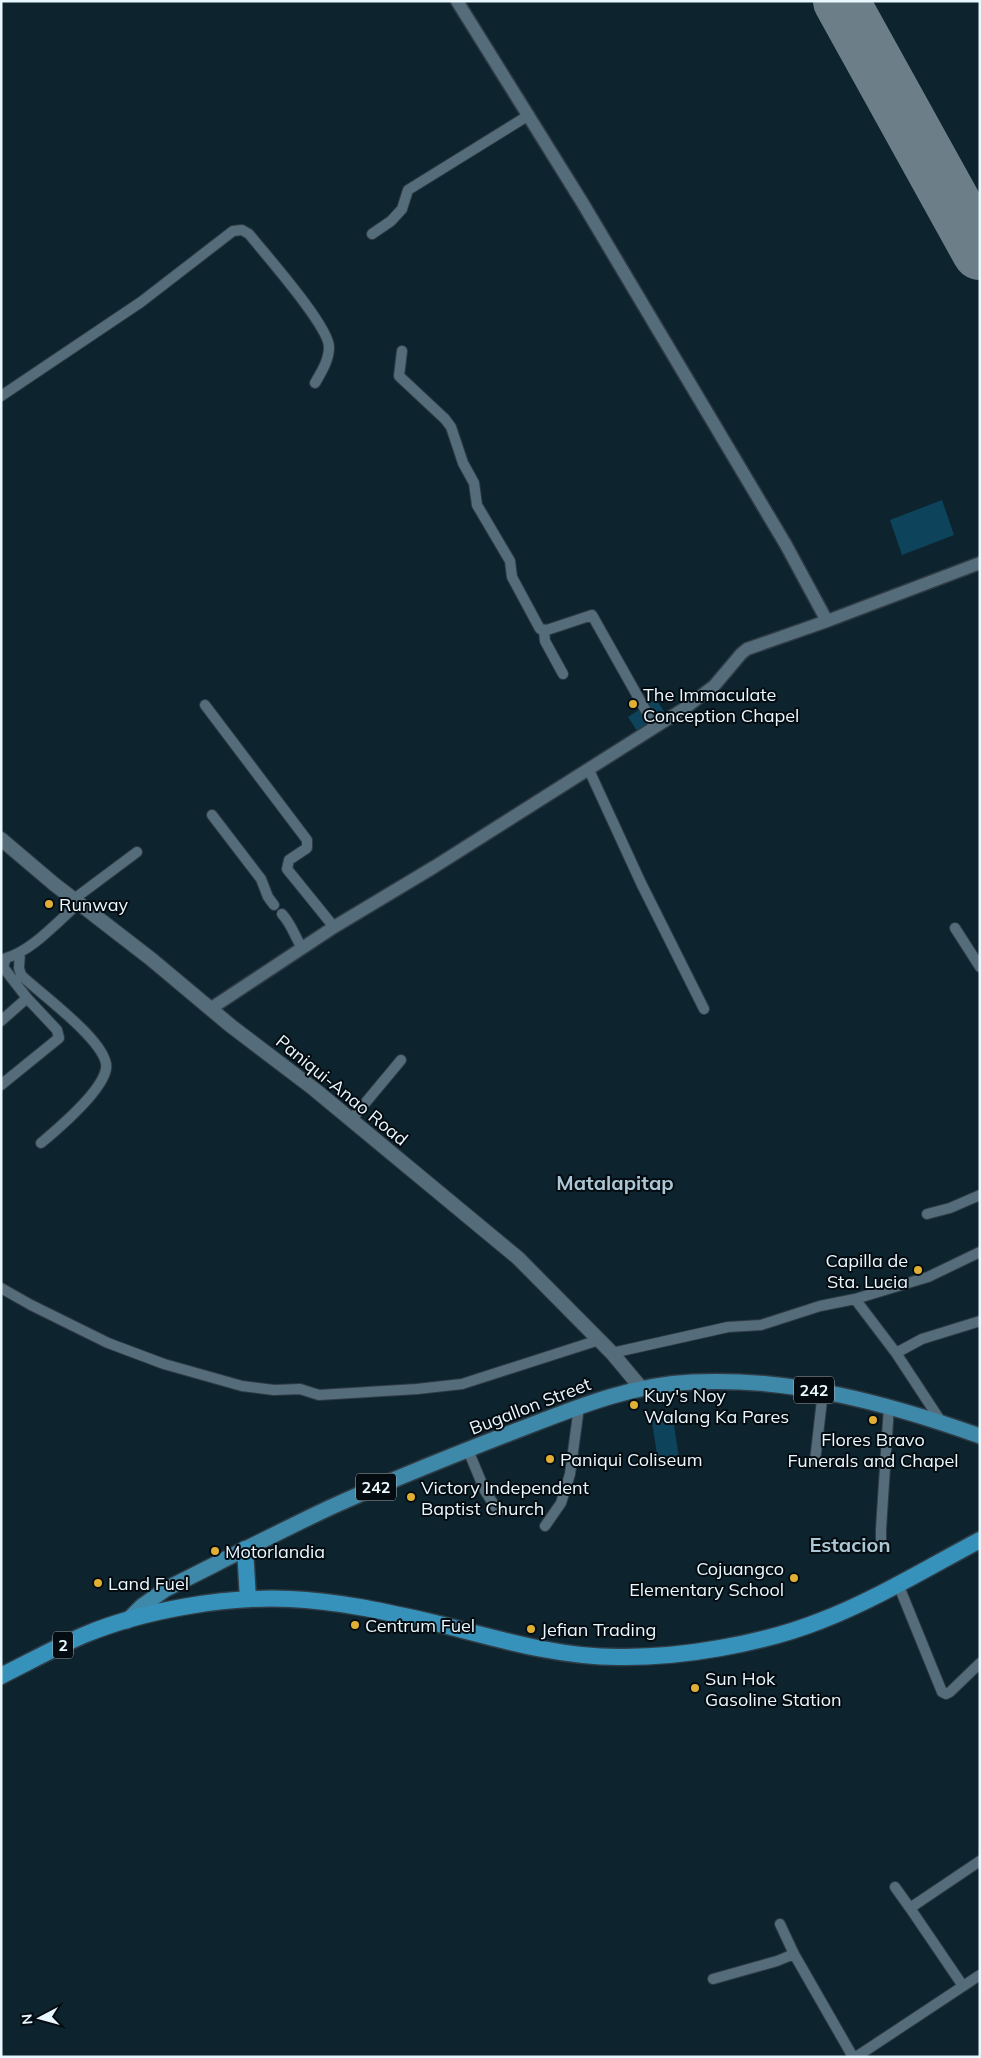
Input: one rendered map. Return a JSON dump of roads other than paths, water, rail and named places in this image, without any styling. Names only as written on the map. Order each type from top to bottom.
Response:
[{"type":"highway","name":"2","points":[[1,1676],[86,1634],[127,1621],[173,1609],[248,1599],[291,1599],[348,1605],[556,1651],[600,1657],[638,1657],[689,1652],[756,1640],[839,1614],[980,1540]]},
{"type":"highway","points":[[245,1549],[248,1599]]},
{"type":"main road","name":"Paniqui-Anao Road","points":[[1,839],[76,901],[151,959],[210,1009],[351,1120],[518,1258],[612,1353],[642,1389]]},
{"type":"main road","name":"Bugallon Street","points":[[127,1621],[156,1595],[245,1549],[343,1502],[468,1450],[612,1395],[642,1389],[705,1382],[760,1384],[823,1391],[889,1406],[980,1436]]},
{"type":"street","points":[[457,1],[529,115],[786,545],[828,621]]},
{"type":"street","points":[[372,234],[391,221],[402,209],[408,190],[529,115]]},
{"type":"street","points":[[1,396],[141,302],[233,231],[242,230],[249,234],[290,284],[326,336],[329,346],[327,361],[316,383]]},
{"type":"street","points":[[402,351],[399,373],[401,378],[451,427],[474,484],[477,505],[510,561],[512,577],[540,629],[544,630],[592,615],[655,728]]},
{"type":"street","points":[[210,1009],[334,927],[416,878],[655,728],[714,686],[740,654],[747,649],[828,621],[980,563]]},
{"type":"street","points":[[544,630],[546,641],[563,674]]},
{"type":"street","points":[[205,705],[307,840],[307,848],[289,860],[288,869],[334,927]]},
{"type":"street","points":[[589,770],[641,883],[704,1009]]},
{"type":"street","points":[[212,815],[261,879],[268,897],[274,905]]},
{"type":"street","points":[[1,1085],[59,1038],[57,1030],[27,998],[3,967],[6,958],[20,952],[76,901],[137,852]]},
{"type":"street","points":[[282,914],[293,927],[294,934],[302,948]]},
{"type":"street","points":[[955,928],[980,967]]},
{"type":"street","points":[[20,952],[19,968],[21,974],[64,1012],[96,1044],[104,1055],[107,1064],[103,1077],[86,1101],[41,1143]]},
{"type":"street","points":[[1,1021],[27,998]]},
{"type":"street","points":[[351,1120],[401,1060]]},
{"type":"street","points":[[927,1214],[950,1208],[980,1195]]},
{"type":"street","points":[[612,1353],[728,1327],[760,1325],[820,1306],[855,1299],[928,1277],[980,1252]]},
{"type":"street","points":[[1,1288],[108,1343],[164,1364],[242,1386],[274,1390],[300,1390],[319,1396],[417,1389],[471,1382],[599,1340]]},
{"type":"street","points":[[855,1299],[896,1353],[942,1423]]},
{"type":"street","points":[[896,1353],[922,1339],[980,1320]]},
{"type":"street","points":[[815,1460],[823,1391]]},
{"type":"street","points":[[881,1545],[880,1529],[889,1406]]},
{"type":"street","points":[[545,1526],[561,1503],[570,1474],[579,1407]]},
{"type":"street","points":[[468,1450],[485,1491],[498,1511]]},
{"type":"street","points":[[898,1584],[942,1692],[946,1694],[950,1692],[980,1662]]},
{"type":"street","points":[[910,1908],[980,1861]]},
{"type":"street","points":[[895,1887],[964,1986]]},
{"type":"street","points":[[780,1924],[794,1954],[854,2057],[980,1975]]},
{"type":"street","points":[[713,1979],[777,1961],[794,1954]]},
{"type":"place","name":"The Immaculate Conception Chapel","points":[[633,704]]},
{"type":"place","name":"Runway","points":[[49,904]]},
{"type":"place","name":"Capilla de Sta. Lucia","points":[[918,1270]]},
{"type":"place","name":"Kuy's Noy Walang Ka Pares","points":[[634,1405]]},
{"type":"place","name":"Flores Bravo Funerals and Chapel","points":[[873,1420]]},
{"type":"place","name":"Paniqui Coliseum","points":[[550,1459]]},
{"type":"place","name":"Victory Independent Baptist Church","points":[[411,1497]]},
{"type":"place","name":"Motorlandia","points":[[215,1551]]},
{"type":"place","name":"Cojuangco Elementary School","points":[[794,1578]]},
{"type":"place","name":"Land Fuel","points":[[98,1583]]},
{"type":"place","name":"Centrum Fuel","points":[[355,1625]]},
{"type":"place","name":"Jefian Trading","points":[[531,1629]]},
{"type":"place","name":"Sun Hok Gasoline Station","points":[[695,1688]]},
{"type":"district","name":"Matalapitap","points":[[615,1182]]},
{"type":"district","name":"Estacion","points":[[850,1544]]}]
